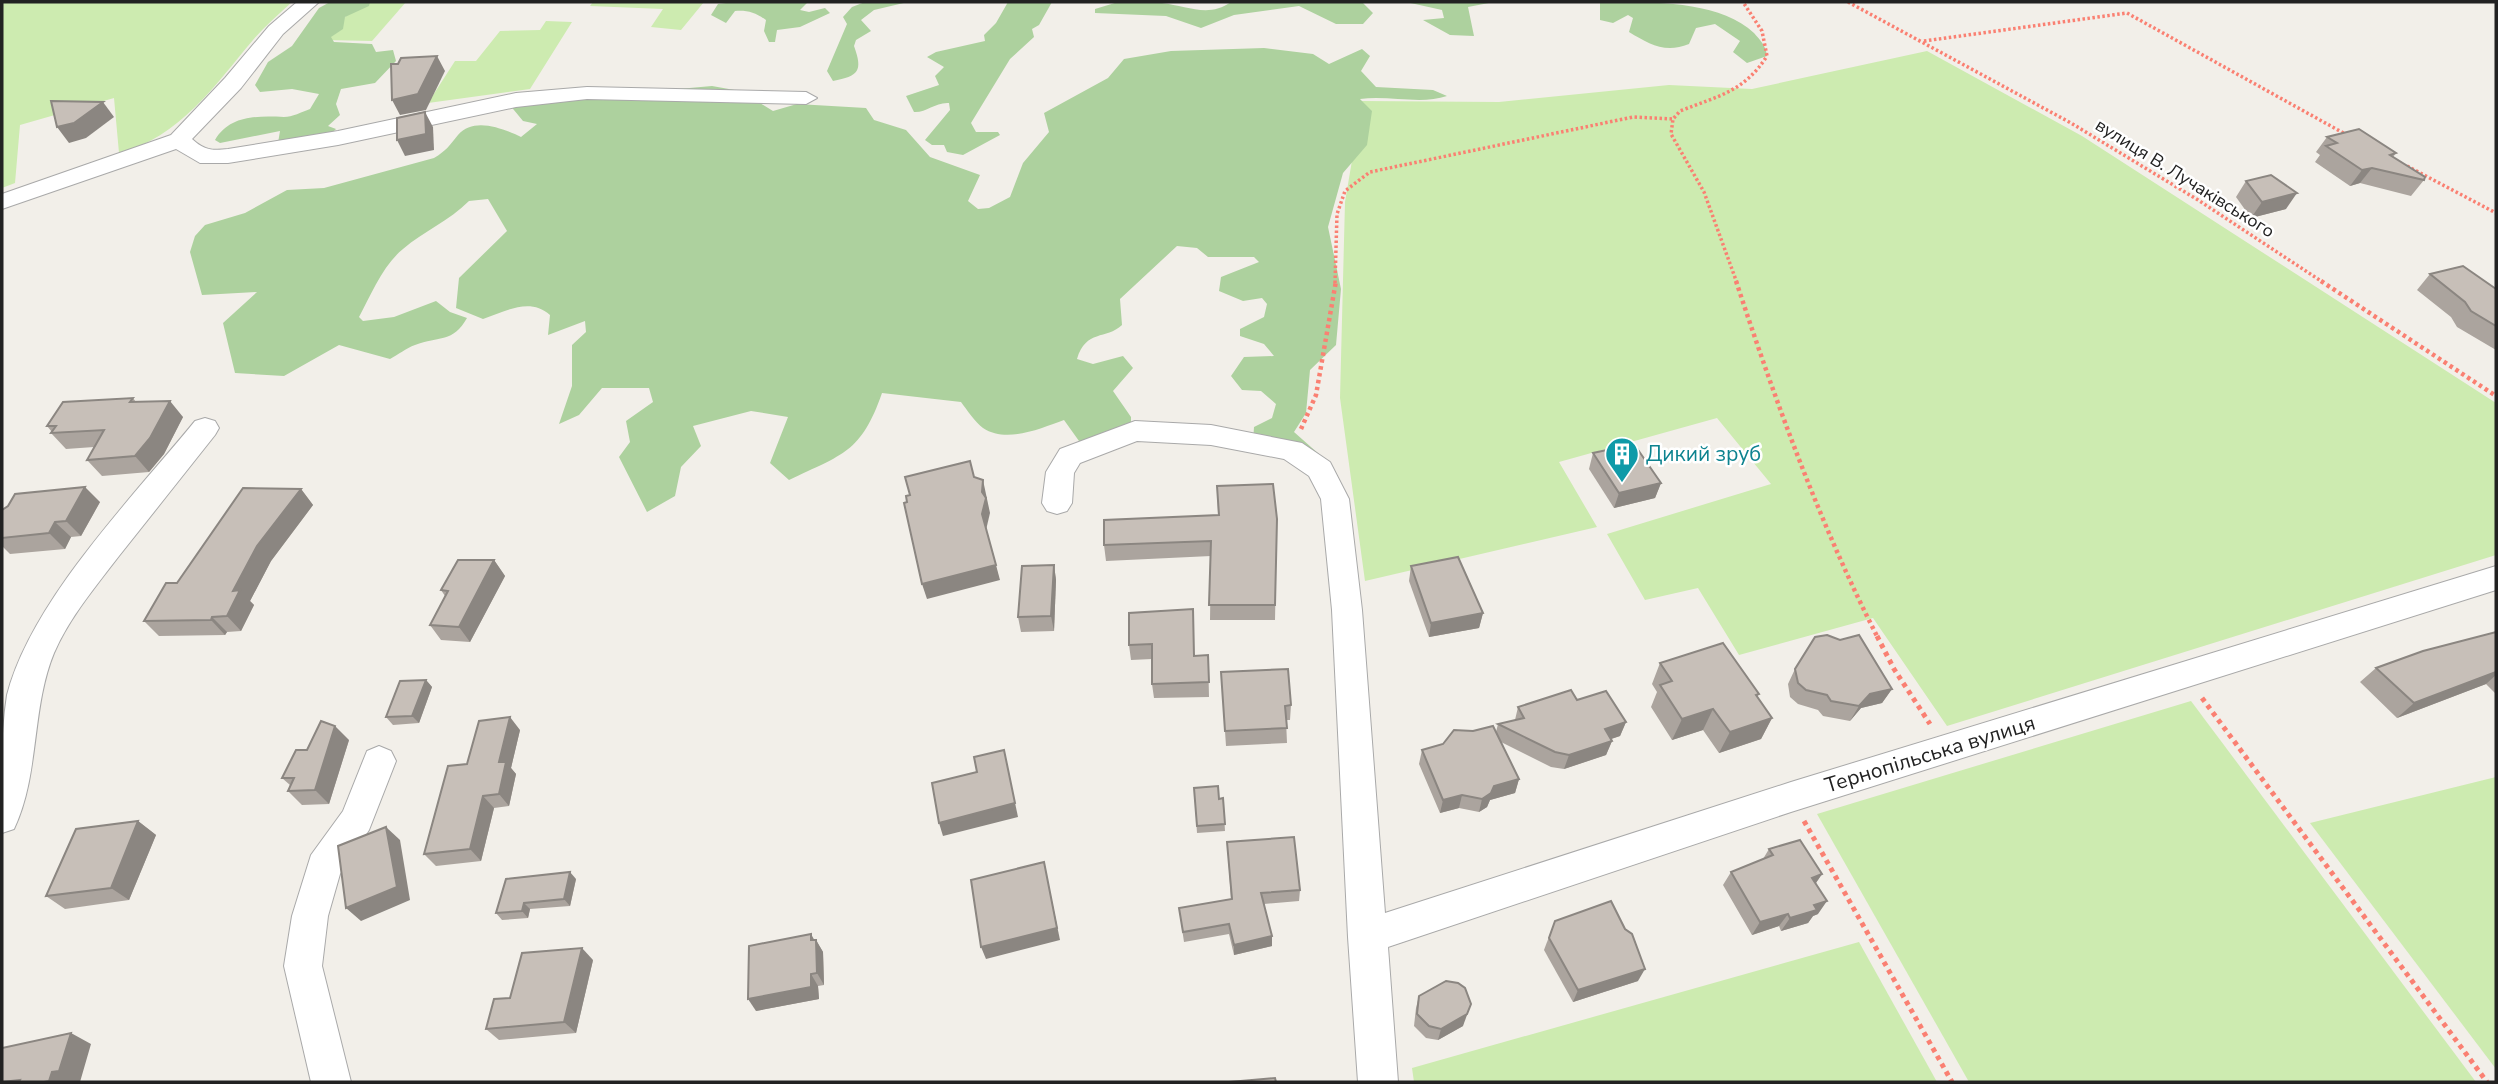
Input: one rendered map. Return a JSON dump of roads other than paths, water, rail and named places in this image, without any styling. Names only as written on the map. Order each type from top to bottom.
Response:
[{"type":"street","points":[[2,202],[179,140],[233,83],[276,30],[309,2]]},
{"type":"street","points":[[179,140],[192,151],[208,158],[338,138],[516,100],[587,93],[807,98]]},
{"type":"street","points":[[2,818],[17,750],[23,696],[40,648],[73,593],[205,428]]},
{"type":"street","points":[[1057,503],[1060,472],[1070,456],[1135,430],[1211,435],[1292,450],[1320,469],[1335,499],[1347,610],[1366,937],[1378,1082]]},
{"type":"street","name":"Тернопільська вулиця","points":[[1366,937],[1791,797],[2496,578]]},
{"type":"street","points":[[331,1082],[303,966],[310,916],[324,867],[357,819],[379,761]]},
{"type":"place","name":"Дикий зруб","points":[[1622,484]]}]
